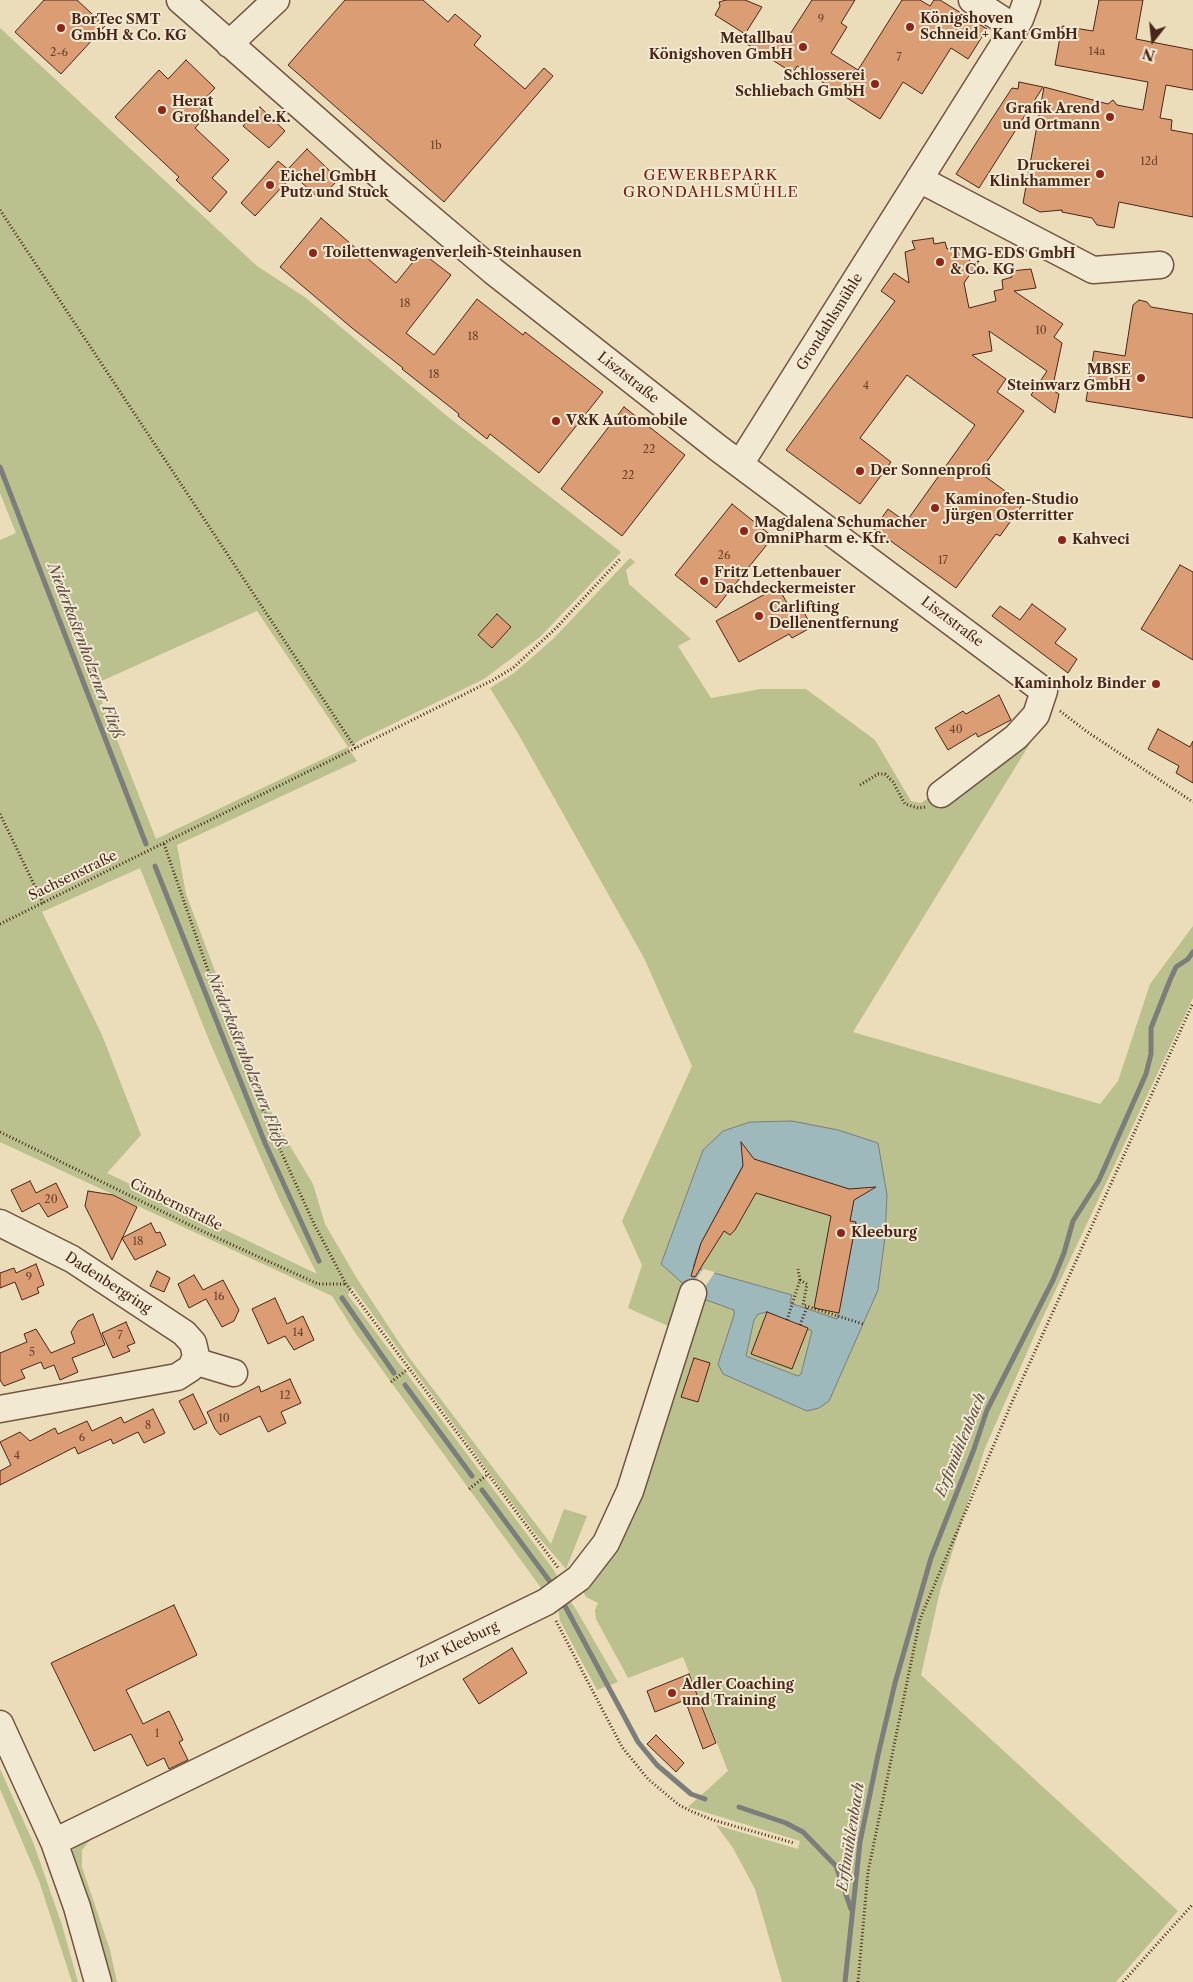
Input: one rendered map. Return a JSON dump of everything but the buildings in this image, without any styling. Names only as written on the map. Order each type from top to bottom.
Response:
[{"type":"street","name":"Lisztstraße","points":[[180,0],[493,271],[740,464],[1044,691]]},
{"type":"street","points":[[229,44],[276,0]]},
{"type":"street","points":[[972,0],[1015,28]]},
{"type":"street","name":"Grondahlsmühle","points":[[740,464],[1015,28],[1027,0]]},
{"type":"street","points":[[919,179],[1093,270],[1160,265]]},
{"type":"street","points":[[941,794],[1016,737],[1036,715],[1044,691]]},
{"type":"street","name":"Dadenbergring","points":[[0,1223],[29,1235],[72,1258],[184,1333],[193,1343],[194,1361]]},
{"type":"street","name":"Zur Kleeburg","points":[[54,1842],[546,1602],[570,1586],[590,1566],[606,1543],[630,1491],[693,1293]]},
{"type":"street","points":[[0,1409],[177,1377],[191,1368],[194,1361],[234,1373]]},
{"type":"street","points":[[0,1724],[54,1842],[77,1907],[98,1982]]},
{"type":"path","points":[[0,210],[356,749]]},
{"type":"path","name":"Sachsenstraße","points":[[0,924],[356,749],[513,668],[557,627],[620,559]]},
{"type":"path","points":[[1044,691],[1053,705],[1086,731],[1193,802]]},
{"type":"path","points":[[860,785],[878,774],[885,774],[893,782],[905,804],[918,808],[923,808],[941,794]]},
{"type":"path","points":[[0,814],[43,903]]},
{"type":"path","points":[[164,844],[219,1002],[269,1125],[314,1224],[346,1284],[570,1586]]},
{"type":"path","points":[[858,1982],[868,1872],[920,1619],[1012,1402],[1193,1003]]},
{"type":"path","name":"Cimbernstraße","points":[[0,1132],[200,1230],[318,1284],[346,1284]]},
{"type":"path","points":[[787,1320],[799,1285],[798,1269]]},
{"type":"path","points":[[800,1280],[807,1284],[803,1305],[806,1308],[863,1324]]},
{"type":"path","points":[[800,1325],[806,1308]]},
{"type":"path","points":[[391,1382],[408,1369]]},
{"type":"path","points":[[469,1489],[487,1475]]},
{"type":"path","points":[[546,1602],[622,1747],[648,1779],[679,1805],[693,1812],[713,1820],[794,1843]]},
{"type":"path","points":[[1123,1982],[1193,1904]]},
{"type":"green space","points":[[0,28],[257,266],[306,298],[447,416],[621,552],[540,637],[484,679],[360,740],[348,748],[357,761],[177,845],[186,894],[253,1072],[278,1126],[313,1184],[325,1224],[356,1277],[408,1356],[551,1544],[564,1509],[587,1516],[566,1569],[535,1533],[491,1475],[352,1286],[348,1295],[553,1569],[558,1578],[547,1596],[356,1334],[332,1296],[0,1142],[0,540],[16,533],[0,493]],"holes":[[[257,611],[348,747],[156,839],[95,684]],[[140,868],[211,1045],[280,1201],[317,1274],[107,1173],[141,1135],[102,1035],[42,912]]]},
{"type":"green space","points":[[630,558],[635,562],[626,570],[629,584],[691,639],[678,646],[711,698],[761,689],[806,689],[875,740],[911,801],[921,803],[1045,719],[853,1032],[1100,1104],[1118,1081],[1150,984],[1193,926],[1193,998],[1036,1332],[985,1448],[940,1591],[921,1675],[1178,1911],[1116,1982],[782,1982],[755,1889],[733,1848],[716,1825],[798,1849],[800,1841],[688,1807],[728,1771],[683,1657],[628,1678],[596,1619],[595,1610],[598,1603],[586,1597],[581,1588],[626,1486],[591,1542],[617,1489],[647,1400],[668,1326],[628,1308],[642,1265],[622,1221],[692,1066],[644,958],[520,737],[490,688],[514,673],[553,639]]},
{"type":"green space","points":[[565,1600],[571,1602],[577,1611],[618,1682],[597,1690],[560,1621],[558,1608]]},
{"type":"green space","points":[[0,1769],[33,1842],[62,1925],[78,1982],[72,1982],[39,1881],[0,1789]]},
{"type":"green space","points":[[96,1833],[82,1850],[82,1867],[110,1950],[117,1982],[107,1982],[71,1854],[76,1842]]},
{"type":"water","points":[[792,1121],[838,1130],[878,1143],[887,1195],[885,1237],[878,1290],[829,1401],[819,1408],[807,1411],[723,1374],[718,1364],[734,1310],[698,1297],[661,1264],[703,1150],[723,1131],[750,1122]],"holes":[[[749,1154],[753,1159],[852,1190],[858,1189],[861,1194],[858,1198],[854,1198],[850,1221],[856,1223],[837,1319],[790,1303],[792,1295],[693,1267],[701,1243]],[[767,1312],[812,1331],[801,1374],[798,1376],[746,1356],[754,1320],[758,1314]]]},
{"type":"pier","points":[[703,1269],[715,1272],[698,1297],[689,1290]]},
{"type":"waterway","name":"Niederkastenholzener Fließ","points":[[0,467],[146,844]]},
{"type":"waterway","name":"Niederkastenholzener Fließ","points":[[155,866],[265,1143],[319,1261]]},
{"type":"waterway","name":"Erftmühlenbach","points":[[845,1982],[860,1842],[895,1683],[931,1558],[974,1449],[987,1410],[1053,1280],[1064,1253],[1073,1221],[1099,1180],[1146,1074],[1151,1054],[1151,1028],[1170,980],[1176,967],[1188,959],[1193,952]]},
{"type":"waterway","name":"Niederkastenholzener Fließ","points":[[342,1298],[394,1373]]},
{"type":"waterway","name":"Niederkastenholzener Fließ","points":[[405,1385],[472,1476]]},
{"type":"waterway","name":"Niederkastenholzener Fließ","points":[[482,1490],[554,1587]]},
{"type":"waterway","name":"Niederkastenholzener Fließ","points":[[565,1606],[638,1742],[657,1765],[691,1794],[705,1799]]},
{"type":"waterway","name":"Niederkastenholzener Fließ","points":[[739,1807],[786,1823],[803,1832],[836,1866],[851,1909]]},
{"type":"place","name":"Königshoven Schneid + Kant GmbH","points":[[910,27]]},
{"type":"place","name":"BorTec SMT GmbH & Co. KG","points":[[61,28]]},
{"type":"place","name":"Metallbau Königshoven GmbH","points":[[803,47]]},
{"type":"place","name":"Schlosserei Schliebach GmbH","points":[[875,84]]},
{"type":"place","name":"Herat Großhandel e.K.","points":[[162,110]]},
{"type":"place","name":"Grafik Arend und Ortmann","points":[[1110,117]]},
{"type":"place","name":"Druckerei Klinkhammer","points":[[1100,174]]},
{"type":"place","name":"Eichel GmbH Putz und Stuck","points":[[270,185]]},
{"type":"place","name":"Toilettenwagenverleih-Steinhausen","points":[[313,253]]},
{"type":"place","name":"TMG-EDS GmbH & Co. KG","points":[[940,262]]},
{"type":"place","name":"MBSE Steinwarz GmbH","points":[[1141,378]]},
{"type":"place","name":"V&K Automobile","points":[[556,421]]},
{"type":"place","name":"Der Sonnenprofi","points":[[860,471]]},
{"type":"place","name":"Kaminofen-Studio Jürgen Osterritter","points":[[935,508]]},
{"type":"place","name":"Magdalena Schumacher OmniPharm e. Kfr.","points":[[744,531]]},
{"type":"place","name":"Kahveci","points":[[1062,540]]},
{"type":"place","name":"Fritz Lettenbauer Dachdeckermeister","points":[[704,581]]},
{"type":"place","name":"Carlifting Dellenentfernung","points":[[759,616]]},
{"type":"place","name":"Kaminholz Binder","points":[[1156,684]]},
{"type":"place","name":"Kleeburg","points":[[841,1233]]},
{"type":"place","name":"Adler Coaching und Training","points":[[672,1693]]},
{"type":"district","name":"GEWERBEPARK GRONDAHLSMÜHLE","points":[[711,184]]}]
